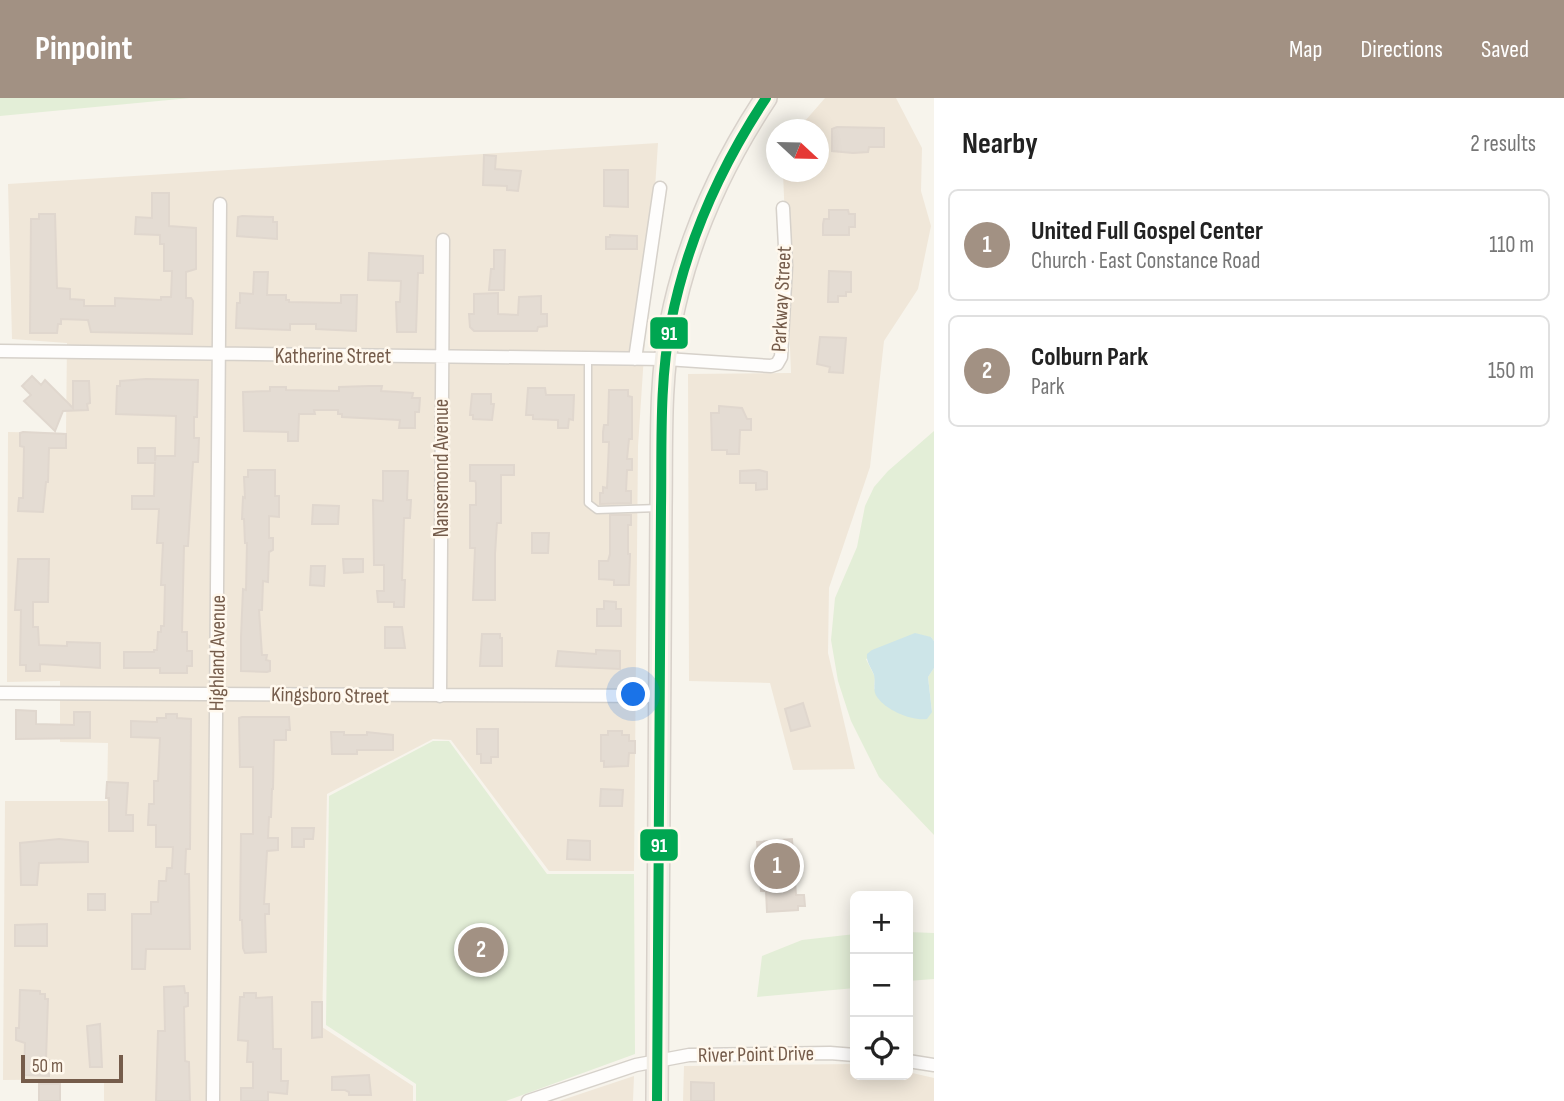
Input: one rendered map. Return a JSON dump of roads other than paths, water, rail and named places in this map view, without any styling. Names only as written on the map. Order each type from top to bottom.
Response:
[{"type":"main road","points":[[657,1101],[662,410],[666,359],[671,323],[694,238],[725,166],[766,98]]},
{"type":"street","points":[[635,359],[660,188]]},
{"type":"street","name":"Highland Avenue","points":[[213,1101],[220,204]]},
{"type":"street","name":"Parkway Street","points":[[666,359],[771,366],[781,357],[785,304],[783,208]]},
{"type":"street","name":"Nansemond Avenue","points":[[440,696],[443,240]]},
{"type":"street","name":"Katherine Street","points":[[0,351],[666,359]]},
{"type":"street","name":"Kingsboro Street","points":[[0,693],[660,696]]},
{"type":"street","name":"River Point Drive","points":[[528,1101],[657,1060],[714,1054],[850,1055]]},
{"type":"street","points":[[913,1062],[934,1065]]},
{"type":"lane","points":[[588,358],[588,503],[597,510],[661,508]]},
{"type":"water","points":[[915,633],[931,637],[934,641],[934,668],[928,677],[932,712],[927,719],[900,714],[881,702],[874,689],[874,675],[867,660],[867,654],[872,650]]},
{"type":"place","name":"United Full Gospel Center","points":[[777,866]]},
{"type":"place","name":"Colburn Park","points":[[481,950]]}]
